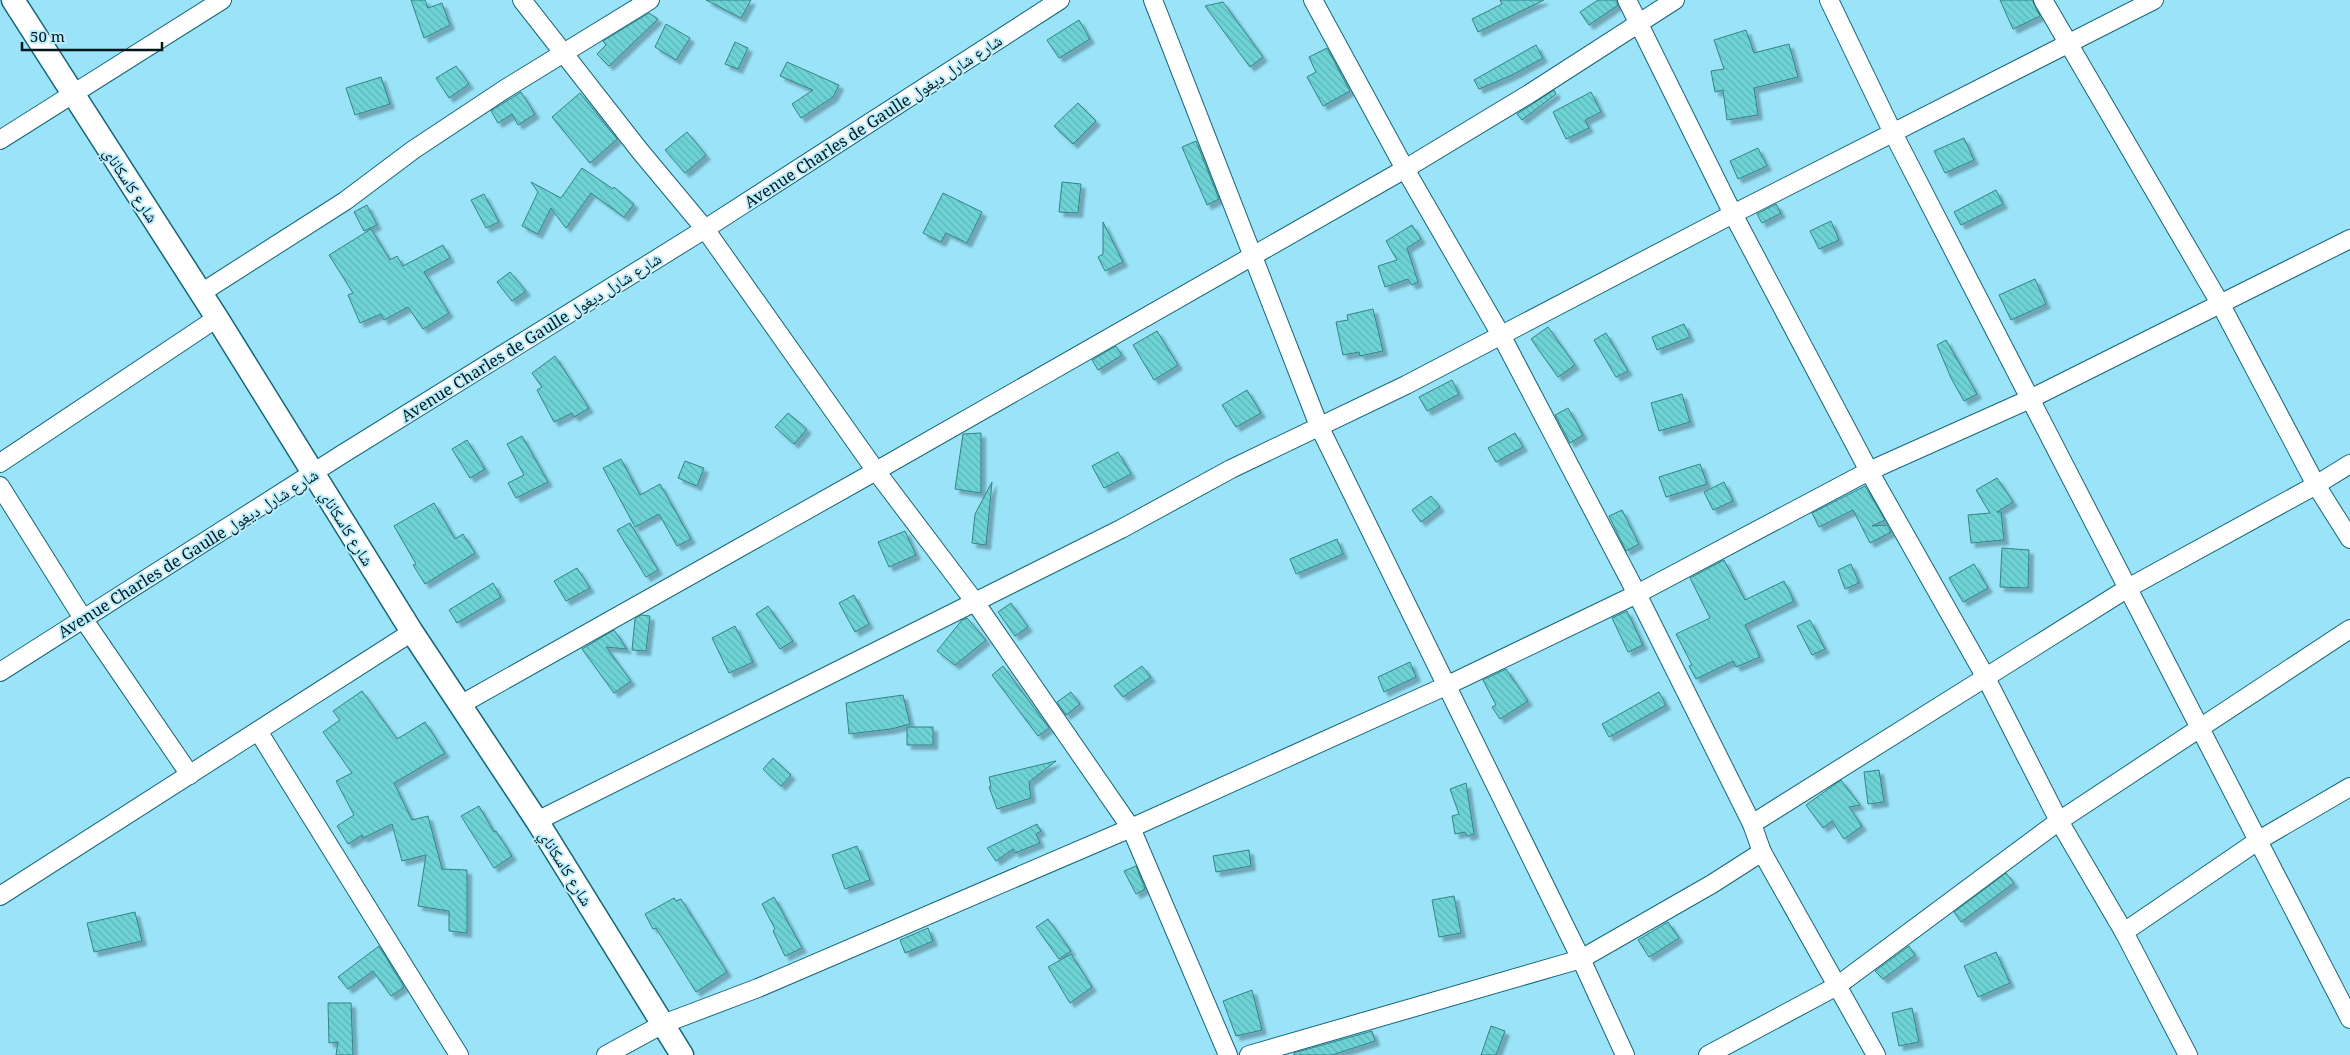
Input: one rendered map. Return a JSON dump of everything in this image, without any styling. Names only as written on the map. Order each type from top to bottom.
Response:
[{"type":"street","name":"شارع كاسكاناي","points":[[13,0],[71,94],[217,318],[412,632],[537,822],[682,1055]]},
{"type":"street","points":[[0,140],[222,0]]},
{"type":"street","points":[[522,0],[704,229],[876,471],[975,602],[1131,828],[1228,1055]]},
{"type":"street","points":[[201,294],[345,201],[413,150],[564,52],[650,0]]},
{"type":"street","name":"Avenue Charles de Gaulle شارع شارل ديغول","points":[[0,672],[704,229],[1060,0]]},
{"type":"street","points":[[1154,0],[1319,426],[1448,685],[1581,959],[1625,1055]]},
{"type":"street","points":[[1313,0],[1405,169],[1501,335],[1637,594],[1752,824],[1762,852],[1876,1055]]},
{"type":"street","points":[[1627,0],[1733,214],[1869,471],[1985,676],[2059,820],[2124,932],[2188,1055]]},
{"type":"street","points":[[460,705],[876,471],[1405,169],[1529,94],[1675,0]]},
{"type":"street","points":[[1829,0],[1893,134],[2350,1019]]},
{"type":"street","points":[[2043,0],[2221,305],[2316,485],[2350,539]]},
{"type":"street","points":[[537,822],[1113,534],[1231,469],[1397,389],[1733,214],[2069,45],[2154,0]]},
{"type":"street","points":[[606,1055],[663,1024],[766,984],[1131,828],[1448,685],[1637,594],[1869,471],[2030,399],[2350,239]]},
{"type":"street","points":[[0,463],[217,318]]},
{"type":"street","points":[[1752,824],[2128,588],[2316,485],[2350,464]]},
{"type":"street","points":[[0,486],[84,620],[190,775]]},
{"type":"street","points":[[1708,1055],[1837,986],[2059,820],[2350,629]]},
{"type":"street","points":[[0,896],[412,632]]},
{"type":"street","points":[[258,731],[459,1055]]},
{"type":"street","points":[[2124,932],[2259,840],[2350,787]]},
{"type":"street","points":[[1249,1055],[1581,959],[1712,884],[1762,852]]},
{"type":"building","points":[[411,0],[425,0],[428,8],[442,3],[450,25],[424,38]]},
{"type":"building","points":[[706,0],[751,0],[741,18]]},
{"type":"building","points":[[1500,0],[1544,0],[1478,32],[1472,19],[1502,4]]},
{"type":"building","points":[[1598,0],[1616,0],[1618,5],[1589,25],[1580,12]]},
{"type":"building","points":[[2000,0],[2032,0],[2040,16],[2013,29]]},
{"type":"building","points":[[1223,2],[1263,57],[1250,67],[1205,6]]},
{"type":"building","points":[[649,13],[658,19],[609,66],[597,54],[606,45],[603,41]]},
{"type":"building","points":[[1079,20],[1090,39],[1059,58],[1047,40]]},
{"type":"building","points":[[666,24],[690,38],[676,60],[655,47]]},
{"type":"building","points":[[1746,30],[1754,53],[1789,44],[1798,77],[1754,88],[1758,115],[1727,120],[1723,90],[1715,92],[1711,71],[1724,69],[1714,40]]},
{"type":"building","points":[[735,42],[748,48],[738,69],[725,64]]},
{"type":"building","points":[[1536,45],[1543,58],[1512,75],[1479,89],[1474,80]]},
{"type":"building","points":[[1327,48],[1350,91],[1323,106],[1307,77],[1316,72],[1309,57]]},
{"type":"building","points":[[787,62],[839,85],[833,97],[801,118],[792,104],[813,90],[780,76]]},
{"type":"building","points":[[456,66],[469,84],[449,98],[436,78]]},
{"type":"building","points":[[381,77],[390,104],[355,115],[346,88]]},
{"type":"building","points":[[1554,90],[1556,94],[1522,120],[1517,114]]},
{"type":"building","points":[[521,92],[535,114],[518,125],[512,114],[498,123],[491,111]]},
{"type":"building","points":[[1591,92],[1601,112],[1585,120],[1589,128],[1566,139],[1553,112]]},
{"type":"building","points":[[580,93],[617,139],[590,163],[552,117]]},
{"type":"building","points":[[1078,103],[1096,121],[1073,144],[1054,126]]},
{"type":"building","points":[[687,132],[706,155],[685,173],[665,150]]},
{"type":"building","points":[[1964,138],[1974,160],[1945,173],[1934,151]]},
{"type":"building","points":[[1196,141],[1219,199],[1207,205],[1182,147]]},
{"type":"building","points":[[1758,148],[1767,166],[1738,179],[1730,161]]},
{"type":"building","points":[[582,168],[613,189],[614,187],[634,204],[624,217],[591,193],[566,228],[551,208],[538,234],[522,226],[538,192],[531,182],[561,198]]},
{"type":"building","points":[[1062,182],[1081,184],[1078,213],[1059,212]]},
{"type":"building","points":[[1996,190],[2003,204],[1961,225],[1954,212]]},
{"type":"building","points":[[943,193],[982,212],[967,243],[946,233],[941,242],[923,233]]},
{"type":"building","points":[[484,194],[499,222],[486,228],[471,200]]},
{"type":"building","points":[[1776,204],[1781,213],[1762,223],[1757,214]]},
{"type":"building","points":[[367,205],[377,225],[364,231],[354,212]]},
{"type":"building","points":[[1831,221],[1839,240],[1819,249],[1810,231]]},
{"type":"building","points":[[1103,222],[1123,262],[1105,271],[1098,257],[1103,254]]},
{"type":"building","points":[[1412,225],[1421,239],[1407,248],[1418,282],[1412,285],[1408,279],[1385,287],[1378,266],[1397,260],[1386,241]]},
{"type":"building","points":[[371,229],[390,260],[397,256],[403,266],[443,245],[450,258],[424,272],[449,313],[423,329],[408,307],[384,320],[381,314],[360,323],[348,295],[353,293],[329,255]]},
{"type":"building","points":[[510,272],[526,291],[512,301],[497,282]]},
{"type":"building","points":[[2035,279],[2046,304],[2011,320],[1999,295]]},
{"type":"building","points":[[1373,309],[1383,351],[1360,356],[1359,352],[1343,355],[1336,322],[1348,320],[1347,315]]},
{"type":"building","points":[[1684,324],[1690,337],[1657,350],[1652,337]]},
{"type":"building","points":[[1548,327],[1575,365],[1558,377],[1531,339]]},
{"type":"building","points":[[1157,331],[1178,365],[1154,380],[1133,345]]},
{"type":"building","points":[[1606,333],[1628,371],[1616,377],[1594,340]]},
{"type":"building","points":[[1946,340],[1977,394],[1964,401],[1951,378],[1937,345]]},
{"type":"building","points":[[1116,346],[1122,355],[1098,370],[1092,360]]},
{"type":"building","points":[[555,356],[589,408],[574,417],[572,413],[554,422],[537,390],[542,387],[532,373]]},
{"type":"building","points":[[1452,380],[1459,394],[1427,411],[1419,397]]},
{"type":"building","points":[[1247,390],[1261,413],[1236,427],[1222,405]]},
{"type":"building","points":[[1682,394],[1690,422],[1659,431],[1651,403]]},
{"type":"building","points":[[1568,408],[1583,435],[1570,443],[1555,415]]},
{"type":"building","points":[[788,413],[807,429],[794,444],[775,427]]},
{"type":"building","points":[[981,433],[981,493],[955,489],[963,434]]},
{"type":"building","points":[[1515,433],[1523,447],[1496,462],[1488,448]]},
{"type":"building","points":[[522,436],[548,482],[516,498],[508,483],[524,475],[507,444]]},
{"type":"building","points":[[467,440],[485,469],[470,478],[452,449]]},
{"type":"building","points":[[1118,452],[1131,474],[1104,488],[1092,466]]},
{"type":"building","points":[[621,459],[640,495],[660,484],[691,539],[677,546],[659,514],[635,527],[603,468]]},
{"type":"building","points":[[685,461],[704,468],[697,486],[678,478]]},
{"type":"building","points":[[1700,464],[1707,484],[1666,497],[1659,477]]},
{"type":"building","points":[[1997,478],[2013,502],[1997,512],[2001,512],[2004,540],[1971,543],[1968,515],[1990,513],[1976,490]]},
{"type":"building","points":[[992,482],[986,545],[972,543],[975,514]]},
{"type":"building","points":[[1724,482],[1733,501],[1713,510],[1704,492]]},
{"type":"building","points":[[1865,486],[1885,520],[1872,526],[1887,525],[1891,532],[1870,543],[1853,510],[1819,527],[1812,513]]},
{"type":"building","points":[[1431,496],[1440,507],[1421,522],[1412,510]]},
{"type":"building","points":[[434,503],[455,539],[463,534],[475,553],[425,584],[413,565],[416,564],[394,526]]},
{"type":"building","points":[[1622,510],[1639,544],[1626,551],[1609,516]]},
{"type":"building","points":[[630,523],[658,570],[646,577],[617,530]]},
{"type":"building","points":[[905,531],[916,555],[889,567],[878,542]]},
{"type":"building","points":[[1337,539],[1343,554],[1296,574],[1290,559]]},
{"type":"building","points":[[2002,548],[2029,550],[2028,588],[2000,587]]},
{"type":"building","points":[[1724,560],[1745,600],[1784,581],[1794,601],[1745,625],[1760,657],[1736,667],[1733,661],[1696,679],[1689,666],[1692,665],[1676,634],[1710,618],[1690,578]]},
{"type":"building","points":[[1851,564],[1859,583],[1845,589],[1838,570]]},
{"type":"building","points":[[1974,564],[1988,588],[1963,602],[1949,578]]},
{"type":"building","points":[[577,568],[590,588],[566,601],[554,581]]},
{"type":"building","points":[[493,583],[501,597],[457,623],[449,610]]},
{"type":"building","points":[[854,595],[869,624],[855,632],[839,603]]},
{"type":"building","points":[[1011,603],[1028,627],[1015,636],[998,612]]},
{"type":"building","points":[[768,606],[793,641],[780,649],[756,614]]},
{"type":"building","points":[[1627,611],[1643,645],[1628,652],[1612,618]]},
{"type":"building","points":[[641,615],[650,616],[646,651],[632,650],[635,619]]},
{"type":"building","points":[[967,618],[986,640],[955,665],[937,651],[962,620]]},
{"type":"building","points":[[1810,620],[1825,649],[1812,655],[1797,626]]},
{"type":"building","points":[[735,626],[753,662],[729,673],[712,638]]},
{"type":"building","points":[[614,630],[627,649],[606,647],[631,681],[614,693],[582,649]]},
{"type":"building","points":[[1410,662],[1416,677],[1384,692],[1378,677]]},
{"type":"building","points":[[1003,666],[1049,728],[1038,736],[992,675]]},
{"type":"building","points":[[1142,666],[1151,677],[1123,697],[1114,686]]},
{"type":"building","points":[[1506,669],[1528,701],[1500,719],[1492,707],[1496,705],[1483,680]]},
{"type":"building","points":[[362,691],[397,739],[425,722],[445,753],[394,783],[412,820],[428,816],[442,869],[467,870],[467,933],[449,931],[449,911],[418,906],[426,855],[402,861],[392,824],[363,838],[362,835],[348,844],[337,826],[354,815],[336,781],[352,773],[323,732],[340,720],[333,711]]},
{"type":"building","points":[[1071,692],[1080,704],[1066,715],[1057,702]]},
{"type":"building","points":[[1659,692],[1666,705],[1609,737],[1602,724]]},
{"type":"building","points":[[903,695],[910,724],[891,729],[849,734],[846,703]]},
{"type":"building","points":[[907,727],[933,727],[933,745],[907,745]]},
{"type":"building","points":[[773,758],[791,775],[781,786],[763,769]]},
{"type":"building","points":[[1056,761],[1029,782],[1031,798],[997,809],[989,787],[991,787],[989,777]]},
{"type":"building","points":[[1879,770],[1884,802],[1868,804],[1864,772]]},
{"type":"building","points":[[1841,780],[1860,805],[1849,807],[1862,826],[1844,839],[1832,821],[1823,828],[1806,805]]},
{"type":"building","points":[[1466,783],[1474,834],[1467,836],[1465,832],[1455,834],[1452,816],[1459,814],[1450,789]]},
{"type":"building","points":[[479,806],[494,832],[496,831],[512,856],[494,868],[461,816]]},
{"type":"building","points":[[1037,824],[1041,831],[1036,834],[1040,843],[1015,853],[1013,849],[996,861],[987,848]]},
{"type":"building","points":[[857,846],[870,880],[845,889],[832,855]]},
{"type":"building","points":[[1249,850],[1251,866],[1216,872],[1213,856]]},
{"type":"building","points":[[1136,866],[1145,889],[1136,894],[1124,871]]},
{"type":"building","points":[[2006,873],[2014,883],[1961,922],[1954,912]]},
{"type":"building","points":[[1454,896],[1461,933],[1439,937],[1432,900]]},
{"type":"building","points":[[774,897],[802,948],[785,956],[773,931],[775,929],[762,904]]},
{"type":"building","points":[[674,898],[676,901],[681,899],[727,972],[696,992],[656,928],[653,929],[645,914]]},
{"type":"building","points":[[135,912],[142,941],[94,952],[87,923]]},
{"type":"building","points":[[1048,919],[1071,951],[1059,959],[1036,927]]},
{"type":"building","points":[[1668,922],[1679,938],[1649,957],[1638,940]]},
{"type":"building","points":[[928,928],[933,941],[905,953],[900,940]]},
{"type":"building","points":[[379,946],[404,987],[391,996],[373,971],[348,989],[338,977]]},
{"type":"building","points":[[1909,946],[1915,955],[1883,979],[1875,971]]},
{"type":"building","points":[[1996,952],[2010,983],[1978,997],[1964,966]]},
{"type":"building","points":[[1071,954],[1092,987],[1070,1003],[1048,967]]},
{"type":"building","points":[[1252,990],[1262,1030],[1236,1036],[1223,1001]]},
{"type":"building","points":[[328,1003],[351,1003],[353,1055],[336,1055],[338,1042],[329,1043]]},
{"type":"building","points":[[1912,1008],[1919,1042],[1899,1046],[1892,1013]]},
{"type":"building","points":[[1491,1026],[1505,1031],[1496,1055],[1481,1055]]},
{"type":"building","points":[[1372,1031],[1375,1041],[1332,1055],[1294,1055],[1294,1053]]}]
